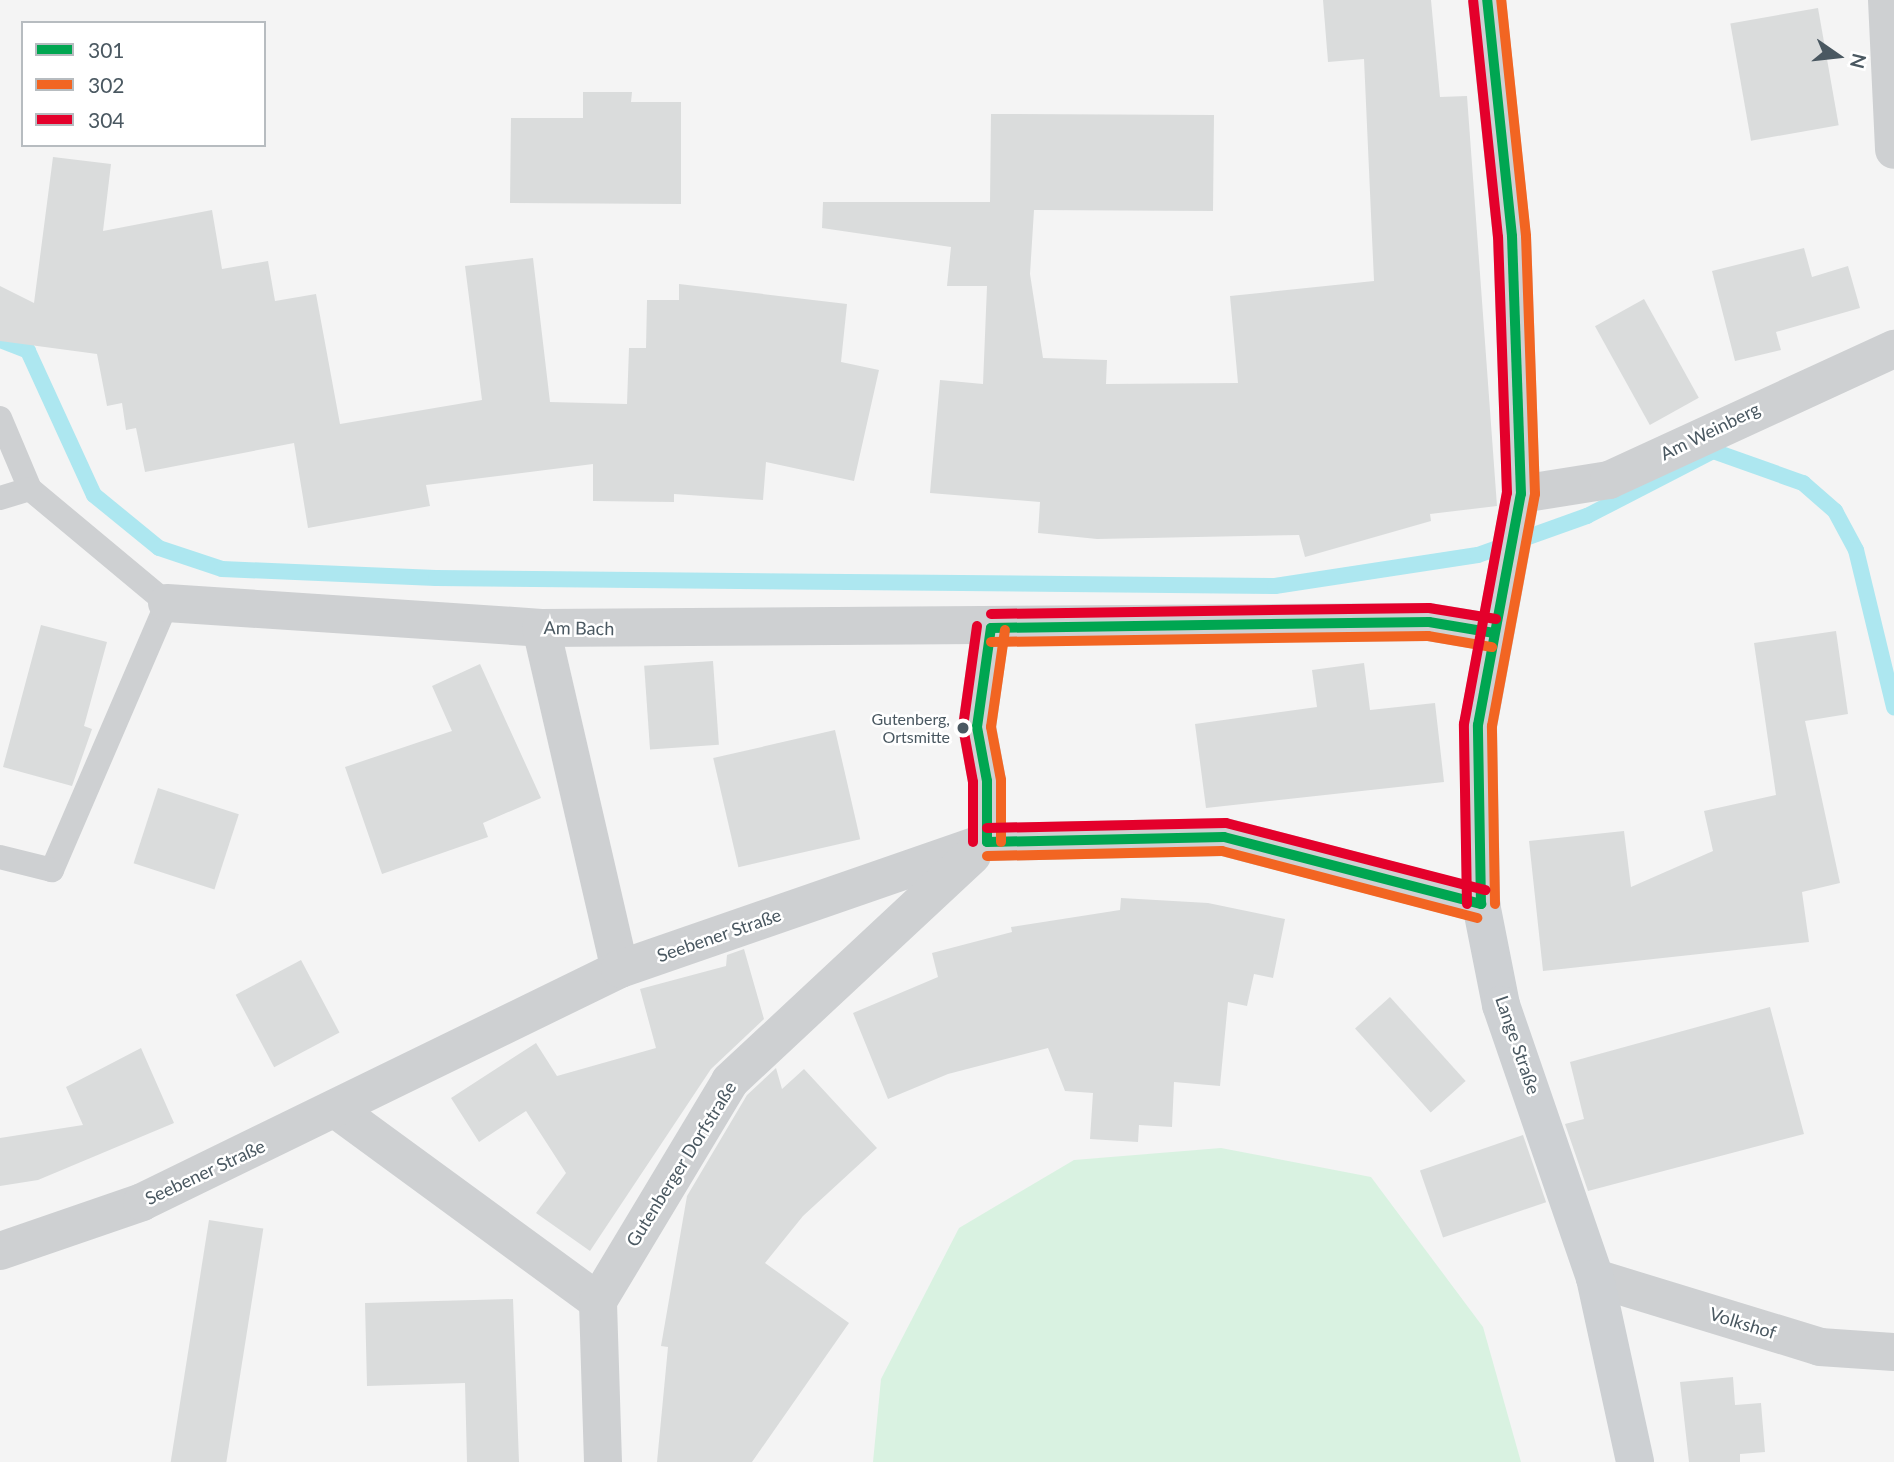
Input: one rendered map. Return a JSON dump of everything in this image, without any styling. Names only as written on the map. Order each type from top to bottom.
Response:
[{"type":"street","name":"Lange Straße","points":[[1487,0],[1512,236],[1518,512],[1478,725],[1481,904],[1501,1005],[1595,1278],[1627,1404],[1634,1462]]},
{"type":"street","points":[[1887,0],[1894,150]]},
{"type":"street","name":"Am Weinberg","points":[[1518,512],[1609,480],[1894,349]]},
{"type":"street","name":"Am Bach","points":[[167,603],[541,628],[991,628],[1429,622],[1494,633]]},
{"type":"street","points":[[541,628],[620,969]]},
{"type":"street","points":[[987,842],[987,781],[977,727],[991,628]]},
{"type":"street","name":"Seebener Straße","points":[[0,1251],[142,1202],[338,1111],[620,969],[987,842],[1224,837],[1481,904]]},
{"type":"street","name":"Gutenberger Dorfstraße","points":[[598,1301],[730,1081],[877,937],[987,842]]},
{"type":"street","points":[[338,1111],[598,1301],[603,1462]]},
{"type":"street","name":"Volkshof","points":[[1595,1278],[1820,1347],[1894,1352]]},
{"type":"lane","points":[[0,418],[30,488],[167,603],[52,870],[0,857]]},
{"type":"lane","points":[[0,498],[30,488]]},
{"type":"green space","points":[[1221,1148],[1371,1177],[1483,1327],[1521,1462],[873,1462],[881,1379],[959,1228],[1074,1160]]},
{"type":"building","points":[[1323,0],[1431,0],[1440,97],[1467,96],[1497,506],[1430,514],[1431,521],[1305,557],[1299,535],[1097,539],[1038,533],[1040,502],[930,493],[940,380],[983,384],[987,286],[947,286],[951,247],[822,228],[823,202],[990,202],[991,114],[1214,115],[1213,211],[1034,210],[1030,274],[1043,358],[1107,360],[1106,384],[1238,383],[1230,296],[1374,281],[1364,59],[1328,62]]},
{"type":"building","points":[[1818,8],[1839,125],[1751,141],[1730,23]]},
{"type":"building","points":[[583,92],[632,92],[631,102],[681,102],[681,204],[510,203],[511,118],[583,118]]},
{"type":"building","points":[[53,157],[111,164],[103,231],[212,210],[222,269],[268,261],[275,301],[316,294],[340,424],[482,400],[465,266],[533,258],[550,402],[627,404],[629,348],[646,348],[647,300],[679,300],[679,284],[847,304],[841,362],[879,370],[854,481],[766,462],[763,500],[674,494],[674,502],[593,501],[593,464],[426,485],[430,506],[308,528],[294,443],[145,472],[136,428],[126,430],[122,403],[107,406],[97,354],[0,341],[0,286],[34,303]]},
{"type":"building","points":[[1804,248],[1812,277],[1848,266],[1860,308],[1776,332],[1781,350],[1735,361],[1712,271]]},
{"type":"building","points":[[1644,299],[1699,398],[1650,425],[1595,326]]},
{"type":"building","points":[[41,625],[107,642],[84,726],[92,729],[72,786],[3,767]]},
{"type":"building","points":[[1836,631],[1848,714],[1805,721],[1840,883],[1802,892],[1809,942],[1543,971],[1529,841],[1624,831],[1631,887],[1713,851],[1704,811],[1776,795],[1754,643]]},
{"type":"building","points":[[713,661],[719,745],[650,750],[644,666]]},
{"type":"building","points":[[1364,663],[1370,710],[1435,703],[1444,782],[1206,808],[1195,724],[1317,707],[1312,670]]},
{"type":"building","points":[[480,664],[541,798],[483,823],[488,837],[382,874],[345,767],[452,731],[432,686]]},
{"type":"building","points":[[835,730],[860,839],[738,867],[713,758]]},
{"type":"building","points":[[158,788],[239,814],[214,889],[134,863]]},
{"type":"building","points":[[1121,898],[1208,903],[1285,919],[1273,978],[1254,974],[1247,1006],[1228,1002],[1220,1086],[1174,1082],[1172,1127],[1139,1125],[1138,1142],[1090,1139],[1093,1093],[1065,1091],[1048,1048],[948,1074],[888,1099],[853,1013],[938,977],[932,953],[1012,932],[1011,927],[1120,910]]},
{"type":"building","points":[[744,949],[764,1019],[711,1069],[590,1251],[536,1213],[566,1173],[526,1111],[479,1142],[451,1098],[536,1043],[557,1076],[656,1048],[640,989],[726,966],[727,955]]},
{"type":"building","points":[[301,960],[339,1032],[274,1067],[236,995]]},
{"type":"building","points":[[1390,997],[1466,1081],[1431,1112],[1355,1028]]},
{"type":"building","points":[[1770,1007],[1804,1134],[1588,1191],[1565,1124],[1584,1119],[1570,1062]]},
{"type":"building","points":[[141,1048],[174,1123],[38,1180],[0,1186],[0,1138],[83,1125],[66,1087]]},
{"type":"building","points":[[776,1068],[782,1089],[804,1069],[877,1148],[803,1216],[765,1263],[849,1323],[752,1462],[657,1462],[668,1347],[661,1346],[687,1196],[747,1095]]},
{"type":"building","points":[[1523,1135],[1546,1202],[1443,1238],[1420,1170]]},
{"type":"building","points":[[209,1220],[263,1229],[226,1462],[171,1462]]},
{"type":"building","points":[[513,1299],[519,1462],[467,1462],[465,1383],[367,1386],[365,1303]]},
{"type":"building","points":[[1733,1377],[1735,1405],[1761,1403],[1765,1452],[1740,1454],[1740,1462],[1689,1462],[1680,1382]]},
{"type":"waterway","points":[[0,340],[28,351],[94,495],[159,548],[222,569],[436,578],[1275,586],[1478,555],[1587,516],[1713,451],[1803,483],[1835,511],[1856,550],[1894,707]]},
{"type":"transit line","name":"301","points":[[1481,904],[1478,725],[1521,494],[1512,236],[1487,0]]},
{"type":"transit line","name":"302","points":[[1495,904],[1492,726],[1535,494],[1526,236],[1501,0]]},
{"type":"transit line","name":"304","points":[[1467,904],[1464,724],[1507,493],[1498,237],[1473,1]]},
{"type":"transit line","name":"304","points":[[991,614],[1429,608],[1496,619]]},
{"type":"transit line","name":"301","points":[[991,628],[1429,622],[1494,633]]},
{"type":"transit line","name":"304","points":[[973,842],[973,782],[963,727],[977,626]]},
{"type":"transit line","name":"301","points":[[987,842],[987,781],[977,727],[991,628]]},
{"type":"transit line","name":"302","points":[[1001,842],[1001,780],[991,727],[1005,630]]},
{"type":"transit line","name":"302","points":[[991,642],[1428,636],[1492,647]]},
{"type":"transit line","name":"304","points":[[987,828],[1226,823],[1485,890]]},
{"type":"transit line","name":"301","points":[[987,842],[1224,837],[1481,904]]},
{"type":"transit line","name":"302","points":[[987,856],[1222,851],[1477,918]]},
{"type":"place","name":"Gutenberg, Ortsmitte","points":[[963,728]]}]
